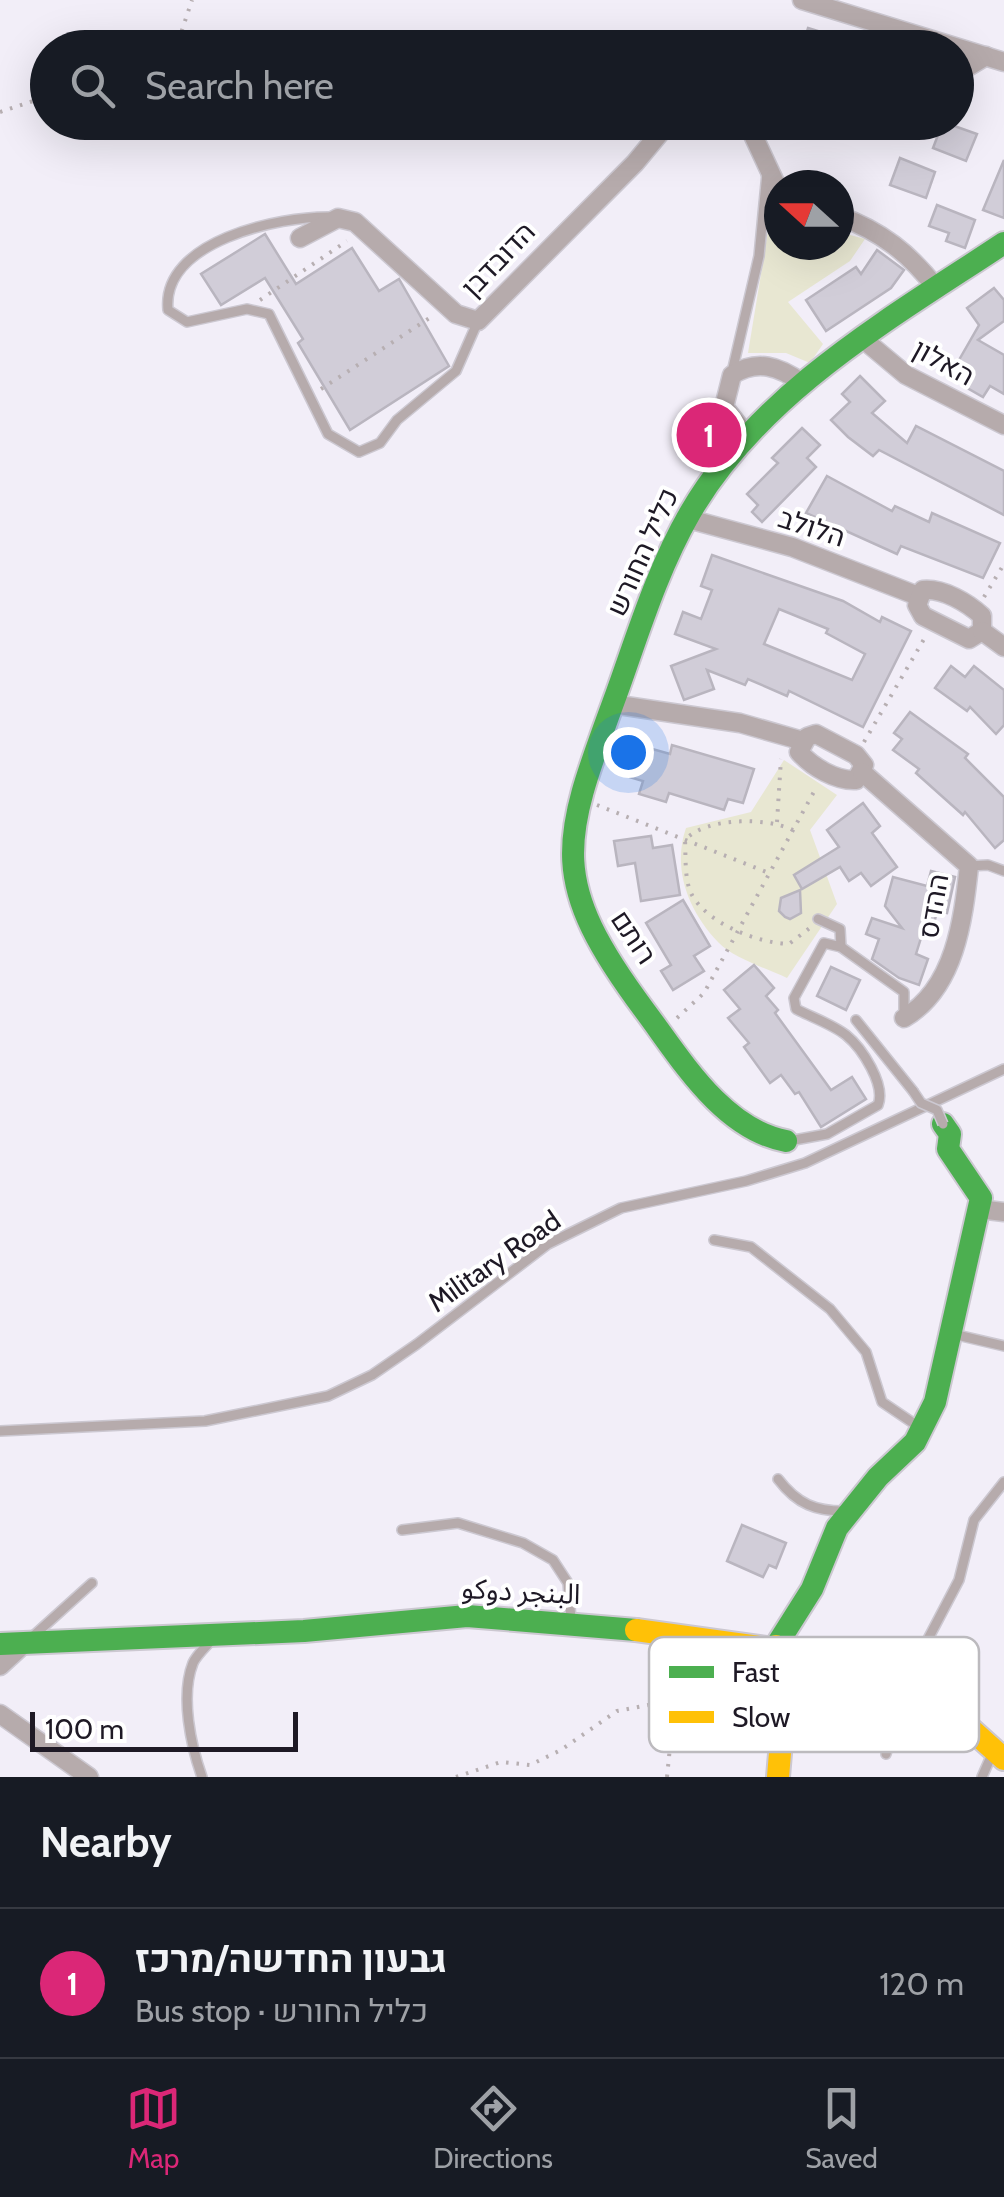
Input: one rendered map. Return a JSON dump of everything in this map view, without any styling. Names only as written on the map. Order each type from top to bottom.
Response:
[{"type":"street","points":[[802,0],[900,30]]},
{"type":"street","name":"הדובדבן","points":[[338,218],[356,222],[448,306],[478,321],[654,140]]},
{"type":"street","points":[[754,140],[766,170]]},
{"type":"street","points":[[300,238],[338,218]]},
{"type":"street","points":[[854,224],[914,259],[936,289]]},
{"type":"street","name":"כליל החורש","points":[[612,704],[685,518],[717,468],[802,383],[1004,243]]},
{"type":"street","name":"האלון","points":[[863,340],[906,375],[1004,425]]},
{"type":"street","points":[[746,435],[724,407],[732,375],[747,365],[766,366],[783,368],[802,383]]},
{"type":"street","name":"הלולב","points":[[685,518],[792,547],[918,596],[923,590],[938,590],[976,610]]},
{"type":"street","points":[[918,596],[918,612],[934,622],[969,639],[982,631]]},
{"type":"street","points":[[976,610],[982,616],[982,631]]},
{"type":"street","points":[[982,631],[1004,647]]},
{"type":"street","name":"ההדס","points":[[612,704],[783,734],[803,741],[816,734],[859,764],[969,866],[949,966],[938,991],[904,1018]]},
{"type":"street","name":"רותם","points":[[612,704],[578,798],[572,835],[584,915],[599,946],[739,1122],[766,1137],[786,1141]]},
{"type":"street","points":[[803,741],[799,752],[846,780],[856,780],[859,764]]},
{"type":"street","points":[[782,1637],[812,1588],[837,1528],[878,1477],[915,1442],[935,1402],[982,1198],[948,1149],[950,1134],[943,1124]]},
{"type":"street","points":[[980,1209],[1004,1212]]},
{"type":"street","name":"البنجر دوكو","points":[[0,1644],[216,1635],[467,1616],[571,1622],[697,1637]]},
{"type":"street","points":[[0,1666],[25,1643]]},
{"type":"street","points":[[0,1714],[89,1777]]},
{"type":"street","name":"البنجر دوكو","points":[[979,1738],[998,1756]]},
{"type":"street","points":[[778,1777],[781,1752]]},
{"type":"lane","points":[[732,375],[759,256],[764,210]]},
{"type":"lane","points":[[338,218],[227,234],[194,256],[173,282],[167,298],[168,310],[187,322],[247,309],[269,314],[328,434],[347,447],[369,450],[397,420],[456,372],[478,321]]},
{"type":"lane","points":[[969,866],[988,865],[1004,871]]},
{"type":"lane","points":[[818,919],[840,929],[840,947]]},
{"type":"lane","points":[[786,1141],[827,1134],[878,1106],[882,1096],[876,1077],[848,1036],[796,1009],[794,998],[824,943],[840,947],[904,992],[904,1018]]},
{"type":"lane","points":[[856,1020],[921,1103],[937,1110],[943,1124]]},
{"type":"lane","name":"Military Road","points":[[0,1432],[205,1421],[328,1396],[372,1375],[548,1244],[620,1208],[746,1182],[805,1164],[1004,1069]]},
{"type":"lane","points":[[714,1240],[751,1247],[830,1309],[866,1352],[882,1402],[922,1429]]},
{"type":"lane","points":[[952,1334],[1004,1346]]},
{"type":"lane","points":[[778,1479],[793,1499],[823,1512],[851,1510]]},
{"type":"lane","points":[[928,1637],[959,1580],[974,1520],[1004,1482]]},
{"type":"lane","points":[[402,1530],[458,1523],[523,1543],[553,1560],[568,1584],[571,1622]]},
{"type":"lane","points":[[25,1643],[92,1583]]},
{"type":"lane","points":[[202,1777],[190,1740],[189,1696],[193,1662],[216,1635]]},
{"type":"lane","points":[[982,1777],[998,1756]]},
{"type":"path","points":[[182,30],[192,0]]},
{"type":"path","points":[[0,112],[30,102]]},
{"type":"path","points":[[247,309],[364,230]]},
{"type":"path","points":[[311,406],[322,388],[448,306]]},
{"type":"path","points":[[976,610],[1004,564]]},
{"type":"path","points":[[859,764],[934,622]]},
{"type":"path","points":[[777,822],[783,734]]},
{"type":"path","points":[[661,1026],[681,1016],[704,992],[826,771]]},
{"type":"path","points":[[578,798],[769,873]]},
{"type":"path","points":[[793,830],[777,822],[693,831],[685,840],[692,896],[708,913],[772,944],[789,944],[802,938],[818,919]]},
{"type":"path","points":[[456,1777],[502,1762],[530,1764],[561,1750],[617,1712],[649,1706]]},
{"type":"path","points":[[667,1777],[669,1752]]},
{"type":"green space","points":[[854,236],[865,239],[854,255]]},
{"type":"green space","points":[[764,256],[764,260],[851,260],[788,302],[823,344],[810,363],[786,353],[748,353]]},
{"type":"green space","points":[[784,760],[837,795],[810,830],[837,904],[787,978],[724,948],[707,930],[691,903],[681,858],[686,828],[751,812]]},
{"type":"building","points":[[974,133],[977,134],[966,161],[933,148],[936,140],[974,140]]},
{"type":"building","points":[[900,158],[935,172],[926,198],[890,185]]},
{"type":"building","points":[[1004,160],[1004,218],[983,210]]},
{"type":"building","points":[[937,205],[975,220],[965,248],[946,241],[949,233],[929,226]]},
{"type":"building","points":[[265,234],[296,284],[352,248],[379,291],[399,279],[449,366],[350,430],[298,343],[303,339],[265,278],[221,305],[201,274]]},
{"type":"building","points":[[877,250],[904,270],[891,288],[826,331],[806,300],[856,267],[861,274]]},
{"type":"building","points":[[994,288],[1004,300],[1004,321],[978,340],[1004,355],[1004,394],[990,386],[983,397],[962,385],[968,374],[955,367],[979,325],[967,308]]},
{"type":"building","points":[[860,376],[885,401],[872,413],[907,443],[916,426],[1004,471],[1004,515],[879,450],[873,456],[848,437],[831,420],[850,402],[842,394]]},
{"type":"building","points":[[802,428],[820,445],[807,458],[816,467],[762,522],[752,512],[758,505],[747,494],[778,463],[772,458]]},
{"type":"building","points":[[827,476],[892,511],[895,506],[929,522],[932,513],[1000,543],[983,578],[901,546],[897,554],[806,513]]},
{"type":"building","points":[[712,555],[843,601],[880,622],[882,617],[911,631],[863,727],[789,691],[787,696],[748,679],[745,685],[707,670],[714,689],[684,700],[671,666],[716,649],[675,634],[683,612],[701,619],[712,590],[701,586]],"holes":[[[779,609],[828,629],[826,633],[865,654],[852,680],[764,644]]]},
{"type":"building","points":[[951,666],[965,677],[974,666],[1004,690],[1004,725],[996,734],[970,707],[967,711],[935,688]]},
{"type":"building","points":[[910,712],[968,754],[965,758],[1004,797],[1004,840],[995,848],[965,812],[963,815],[916,773],[919,769],[893,750],[902,739],[894,733]]},
{"type":"building","points":[[638,745],[670,754],[672,745],[754,769],[743,803],[728,799],[724,810],[669,793],[666,802],[639,794],[643,781],[629,777]]},
{"type":"building","points":[[863,803],[880,826],[872,833],[897,867],[871,886],[861,873],[849,881],[840,867],[802,889],[794,875],[839,847],[827,830]]},
{"type":"building","points":[[651,836],[653,848],[672,845],[680,895],[641,901],[635,863],[618,866],[614,841]]},
{"type":"building","points":[[931,871],[955,877],[947,913],[937,911],[934,924],[926,922],[916,954],[928,959],[919,985],[899,978],[872,959],[879,939],[866,934],[872,918],[902,928],[885,906],[893,877],[927,886]]},
{"type":"building","points":[[800,890],[801,913],[790,919],[785,917],[779,911],[781,898]]},
{"type":"building","points":[[683,900],[710,946],[694,956],[704,971],[673,990],[661,971],[671,965],[646,923]]},
{"type":"building","points":[[754,965],[774,988],[766,996],[778,1010],[775,1013],[831,1090],[852,1077],[866,1099],[821,1127],[799,1092],[795,1094],[781,1075],[770,1083],[744,1047],[749,1043],[728,1018],[740,1009],[724,990]]},
{"type":"building","points":[[831,967],[860,980],[846,1010],[817,996]]},
{"type":"building","points":[[742,1525],[786,1543],[776,1568],[769,1565],[763,1577],[727,1561]]},
{"type":"traffic: fast","points":[[786,1141],[742,1122],[705,1090],[613,965],[591,926],[578,891],[573,858],[575,825],[598,745],[658,580],[690,513],[719,470],[753,430],[831,361],[1004,243]]},
{"type":"traffic: fast","points":[[782,1637],[812,1589],[837,1528],[878,1477],[915,1442],[935,1402],[981,1198],[948,1149],[950,1134],[943,1124]]},
{"type":"traffic: fast","points":[[0,1644],[304,1631],[467,1616],[636,1630]]},
{"type":"traffic: slow","points":[[636,1630],[687,1637]]},
{"type":"traffic: slow","points":[[979,1736],[1004,1759]]},
{"type":"traffic: slow","points":[[778,1777],[780,1752]]},
{"type":"place","name":"גבעון החדשה/מרכז","points":[[709,435]]}]
